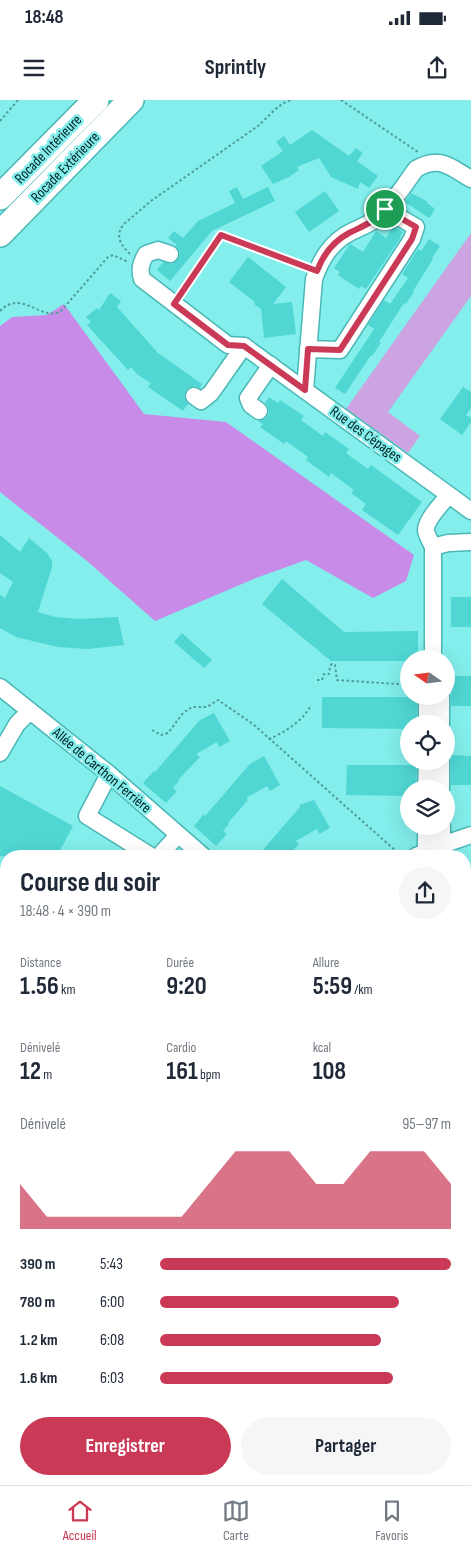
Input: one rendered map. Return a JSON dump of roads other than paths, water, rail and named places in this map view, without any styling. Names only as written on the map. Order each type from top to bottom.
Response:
[{"type":"highway","name":"Rocade Intérieure","points":[[0,198],[96,100]]},
{"type":"highway","points":[[124,106],[146,100]]},
{"type":"highway","name":"Rocade Extérieure","points":[[0,234],[124,106]]},
{"type":"street","points":[[305,390],[314,279],[328,251],[337,241],[372,222],[385,209],[416,169],[432,162],[442,162],[471,179]]},
{"type":"street","points":[[308,349],[340,350],[412,239],[416,227],[385,209]]},
{"type":"street","name":"Rue des Cépages","points":[[170,254],[158,250],[146,254],[141,272],[174,304],[228,345],[244,346],[471,511]]},
{"type":"street","points":[[194,396],[201,401],[211,394],[244,346]]},
{"type":"street","points":[[259,411],[251,405],[248,398],[271,365]]},
{"type":"street","points":[[433,650],[433,547],[426,531],[437,509],[448,496]]},
{"type":"street","points":[[433,547],[471,542]]},
{"type":"street","name":"Allée de Carthon Ferrière","points":[[2,693],[30,710],[109,774],[195,850]]},
{"type":"street","points":[[0,753],[17,724],[30,710]]},
{"type":"street","points":[[109,774],[87,816],[141,850]]},
{"type":"street","points":[[164,850],[178,835]]},
{"type":"street","points":[[422,850],[424,835]]},
{"type":"street","points":[[442,835],[442,845]]},
{"type":"street","points":[[430,850],[471,835]]}]
